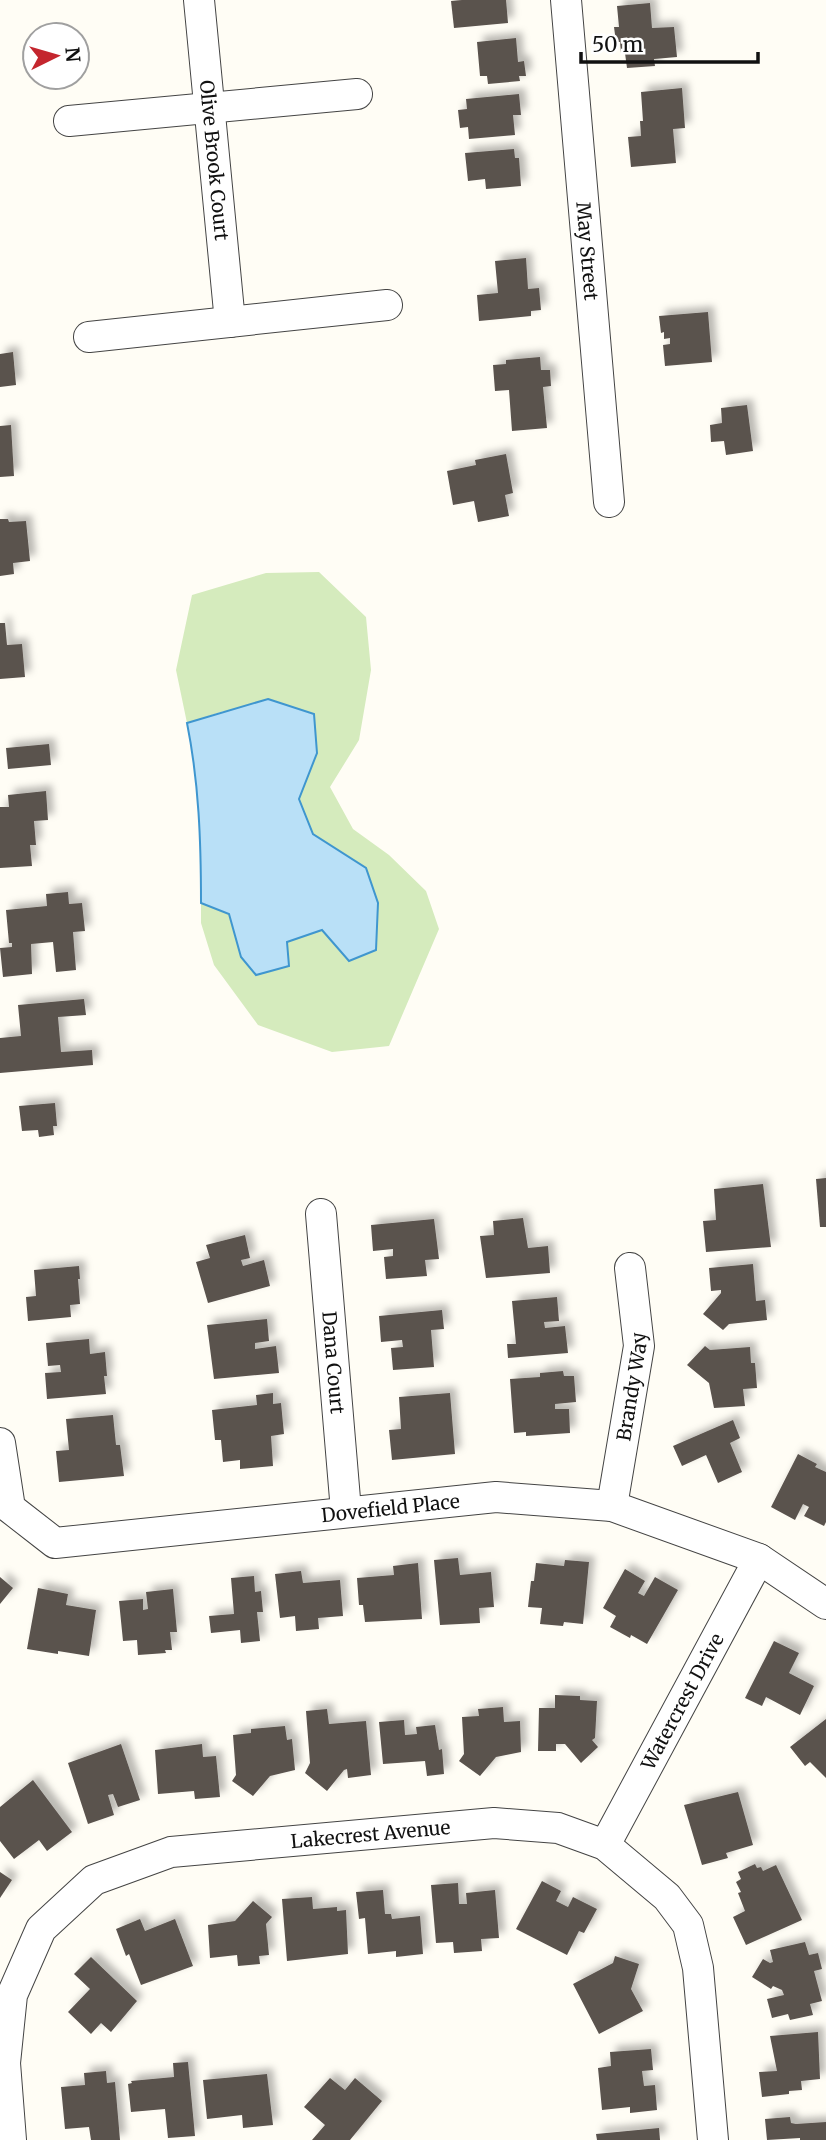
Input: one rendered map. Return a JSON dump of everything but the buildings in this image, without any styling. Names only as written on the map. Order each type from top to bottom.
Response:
[{"type":"street","name":"Olive Brook Court","points":[[199,0],[230,322]]},
{"type":"street","name":"May Street","points":[[566,0],[609,502]]},
{"type":"street","points":[[69,121],[357,94]]},
{"type":"street","points":[[89,337],[387,305]]},
{"type":"street","name":"Dana Court","points":[[321,1214],[346,1511]]},
{"type":"street","name":"Brandy Way","points":[[612,1506],[639,1346],[630,1268]]},
{"type":"street","name":"Dovefield Place","points":[[0,1443],[10,1508],[55,1543],[496,1497],[612,1506],[759,1559],[826,1604]]},
{"type":"street","name":"Watercrest Drive","points":[[605,1845],[759,1559]]},
{"type":"street","name":"Lakecrest Avenue","points":[[11,2140],[5,2063],[12,1996],[41,1929],[94,1880],[171,1852],[494,1823],[558,1828],[605,1845],[667,1897],[688,1925],[698,1968],[713,2140]]},
{"type":"green space","points":[[319,572],[366,617],[371,670],[359,740],[330,787],[353,829],[389,855],[426,891],[439,929],[389,1046],[332,1052],[258,1025],[214,965],[201,923],[201,903],[229,914],[241,957],[322,930],[349,961],[366,868],[313,834],[299,799],[317,753],[224,711],[187,723],[176,670],[192,595],[266,573]]},
{"type":"water","points":[[268,699],[314,714],[317,753],[299,799],[313,834],[366,868],[378,903],[376,950],[349,961],[322,930],[287,942],[289,966],[256,975],[241,957],[229,914],[201,903],[198,813],[187,723]]}]
